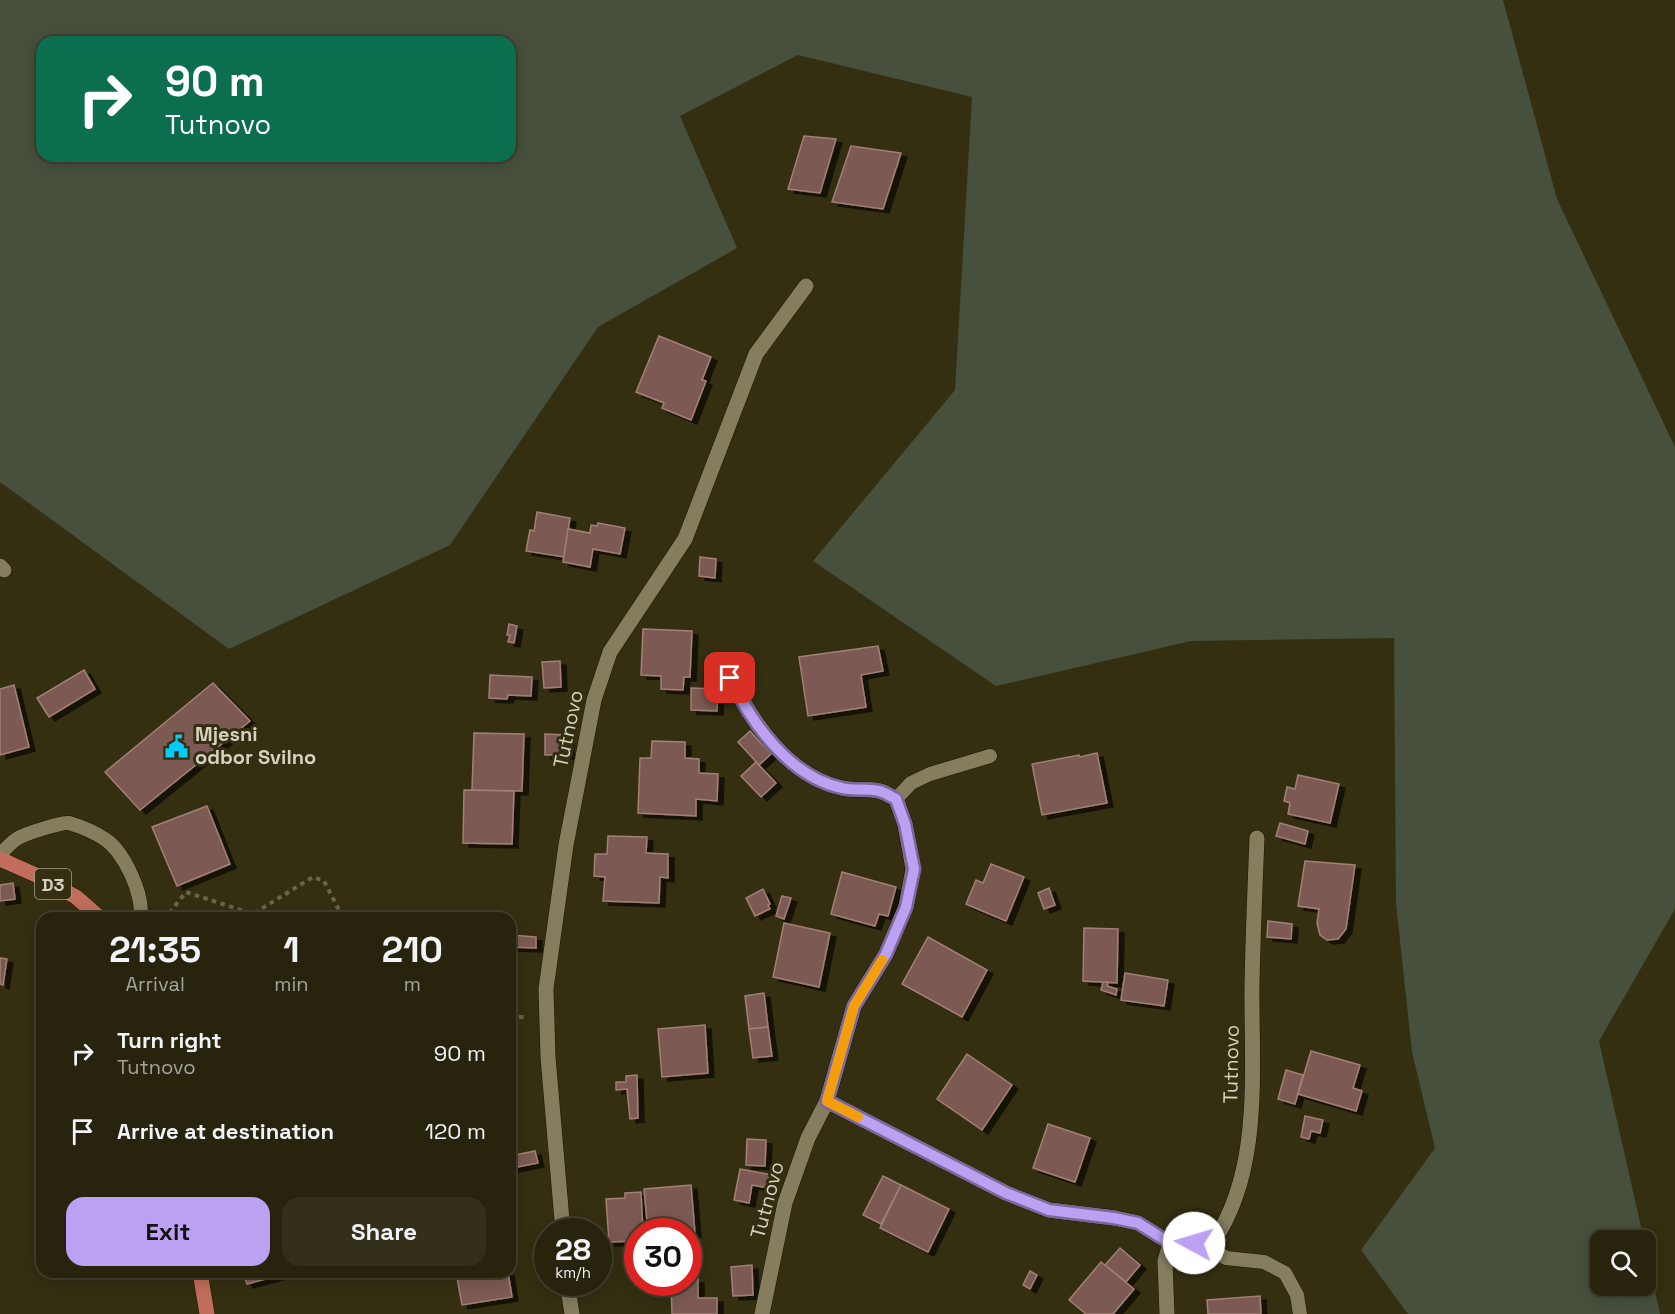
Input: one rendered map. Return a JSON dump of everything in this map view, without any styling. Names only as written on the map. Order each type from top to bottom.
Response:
[{"type":"main road","name":"D3","points":[[0,857],[76,897],[93,912]]},
{"type":"main road","points":[[201,1278],[207,1314]]},
{"type":"street","name":"Tutnovo","points":[[562,1218],[548,1057],[546,989],[566,845],[594,700],[610,652],[685,539],[756,354],[806,286]]},
{"type":"street","points":[[723,665],[752,716],[778,750],[810,777],[843,788],[880,791],[896,799]]},
{"type":"street","name":"Tutnovo","points":[[762,1314],[785,1203],[808,1138],[827,1101],[854,1006],[886,954],[906,907],[914,869],[905,824],[896,799]]},
{"type":"street","name":"Tutnovo","points":[[1203,1242],[1213,1242],[1233,1207],[1244,1166],[1251,1119],[1257,837]]},
{"type":"street","points":[[827,1101],[1006,1193],[1049,1210],[1138,1223],[1170,1243],[1203,1242]]},
{"type":"street","points":[[1167,1314],[1166,1261],[1170,1243]]},
{"type":"street","points":[[569,1296],[572,1314]]},
{"type":"lane","points":[[896,799],[910,783],[930,774],[990,756]]},
{"type":"lane","points":[[0,857],[9,845],[21,837],[67,822],[105,838],[128,867],[138,891],[142,912]]},
{"type":"lane","points":[[1203,1242],[1226,1258],[1264,1262],[1285,1273],[1297,1294],[1300,1314]]},
{"type":"path","points":[[256,912],[313,877],[324,880],[340,912]]},
{"type":"path","points":[[170,912],[186,892],[247,912]]},
{"type":"path","points":[[516,1017],[529,1017]]},
{"type":"green space","points":[[0,0],[1503,0],[1557,199],[1675,447],[1675,909],[1599,1041],[1642,1230],[1590,1230],[1590,1296],[1656,1295],[1660,1314],[1408,1314],[1361,1250],[1435,1148],[1412,1052],[1396,903],[1394,638],[1191,641],[996,686],[813,561],[955,390],[972,97],[798,55],[680,116],[737,248],[598,327],[450,545],[229,649],[0,482]]},
{"type":"building","points":[[804,136],[836,139],[820,193],[788,189]]},
{"type":"building","points":[[851,146],[901,153],[883,209],[832,202]]},
{"type":"building","points":[[659,336],[711,357],[702,380],[706,381],[691,420],[662,408],[664,403],[636,392]]},
{"type":"building","points":[[537,512],[570,518],[564,557],[526,551],[530,530],[534,531]]},
{"type":"building","points":[[598,523],[625,528],[620,554],[593,549],[590,567],[563,562],[568,529],[590,533],[591,525],[597,526]]},
{"type":"building","points":[[700,557],[716,559],[715,578],[699,576]]},
{"type":"building","points":[[509,624],[517,626],[514,643],[508,642]]},
{"type":"building","points":[[643,629],[692,631],[690,677],[684,677],[683,690],[661,689],[661,676],[641,675]]},
{"type":"building","points":[[878,646],[883,671],[861,675],[866,707],[808,716],[799,657]]},
{"type":"building","points":[[560,661],[561,687],[544,688],[542,662]]},
{"type":"building","points":[[84,670],[95,689],[49,717],[37,698]]},
{"type":"building","points":[[490,675],[532,677],[531,696],[508,695],[507,699],[489,698]]},
{"type":"building","name":"Mjesni odbor Svilno","points":[[213,683],[250,721],[140,810],[105,772]]},
{"type":"building","points":[[14,685],[29,747],[0,755],[0,689]]},
{"type":"building","points":[[691,688],[718,689],[717,711],[691,710]]},
{"type":"building","points":[[750,731],[771,754],[759,765],[738,742]]},
{"type":"building","points":[[474,733],[524,734],[522,791],[472,790]]},
{"type":"building","points":[[545,734],[568,735],[568,755],[545,755]]},
{"type":"building","points":[[652,741],[685,742],[685,758],[699,759],[699,773],[718,774],[717,801],[696,799],[696,816],[638,813],[640,758],[651,758]]},
{"type":"building","points":[[1097,753],[1107,803],[1042,815],[1032,764]]},
{"type":"building","points":[[756,762],[776,783],[761,797],[741,776]]},
{"type":"building","points":[[1298,775],[1339,784],[1330,823],[1288,814],[1290,803],[1284,801],[1287,787],[1295,789]]},
{"type":"building","points":[[464,790],[514,791],[512,844],[463,843]]},
{"type":"building","points":[[207,806],[230,864],[177,886],[152,827]]},
{"type":"building","points":[[1280,823],[1308,831],[1305,844],[1276,836]]},
{"type":"building","points":[[608,836],[647,837],[646,853],[668,854],[668,878],[660,877],[659,903],[603,901],[605,877],[594,876],[595,854],[607,854]]},
{"type":"building","points":[[1305,861],[1355,865],[1346,929],[1338,939],[1327,940],[1320,935],[1317,923],[1319,909],[1298,906]]},
{"type":"building","points":[[991,864],[1024,877],[1006,921],[966,904],[976,880],[983,883]]},
{"type":"building","points":[[842,872],[896,887],[888,916],[879,914],[875,926],[831,914]]},
{"type":"building","points":[[13,883],[15,899],[0,901],[0,885]]},
{"type":"building","points":[[1049,888],[1055,905],[1044,909],[1038,893]]},
{"type":"building","points":[[763,889],[770,909],[755,916],[746,898]]},
{"type":"building","points":[[782,896],[791,898],[784,919],[776,916]]},
{"type":"building","points":[[1268,921],[1292,924],[1291,939],[1267,937]]},
{"type":"building","points":[[784,923],[830,933],[819,987],[773,977]]},
{"type":"building","points":[[1084,928],[1118,929],[1117,983],[1083,981]]},
{"type":"building","points":[[516,935],[536,937],[536,948],[516,947]]},
{"type":"building","points":[[928,937],[987,970],[962,1017],[902,984]]},
{"type":"building","points":[[0,958],[7,959],[3,985],[0,984]]},
{"type":"building","points":[[1125,973],[1168,980],[1164,1006],[1121,1000]]},
{"type":"building","points":[[1103,982],[1108,982],[1107,986],[1117,989],[1116,995],[1101,990]]},
{"type":"building","points":[[764,993],[768,1027],[749,1029],[745,996]]},
{"type":"building","points":[[705,1025],[708,1073],[662,1077],[658,1029]]},
{"type":"building","points":[[768,1027],[772,1056],[753,1058],[749,1029]]},
{"type":"building","points":[[1311,1051],[1360,1065],[1353,1088],[1362,1091],[1356,1111],[1298,1094]]},
{"type":"building","points":[[967,1054],[1012,1085],[982,1130],[937,1099]]},
{"type":"building","points":[[1286,1070],[1303,1075],[1295,1104],[1278,1099]]},
{"type":"building","points":[[637,1075],[638,1118],[630,1119],[627,1089],[616,1090],[616,1082],[626,1082],[626,1076]]},
{"type":"building","points":[[1305,1116],[1323,1120],[1320,1133],[1311,1131],[1309,1139],[1301,1137]]},
{"type":"building","points":[[1048,1124],[1090,1138],[1075,1182],[1033,1168]]},
{"type":"building","points":[[747,1139],[766,1140],[765,1166],[746,1165]]},
{"type":"building","points":[[535,1151],[538,1163],[516,1167],[516,1155]]},
{"type":"building","points":[[740,1169],[772,1175],[769,1188],[752,1185],[749,1203],[734,1200]]},
{"type":"building","points":[[883,1176],[901,1185],[881,1224],[863,1215]]},
{"type":"building","points":[[691,1185],[694,1218],[647,1218],[644,1189]]},
{"type":"building","points":[[901,1185],[949,1209],[928,1252],[880,1228]]},
{"type":"building","points":[[641,1192],[642,1218],[624,1218],[624,1241],[612,1242],[612,1218],[607,1218],[606,1199],[625,1198],[625,1193]]},
{"type":"building","points":[[1120,1248],[1140,1265],[1126,1282],[1105,1265]]},
{"type":"building","points":[[1101,1262],[1134,1289],[1113,1314],[1086,1314],[1069,1300]]},
{"type":"building","points":[[752,1265],[753,1295],[733,1296],[731,1267]]},
{"type":"building","points":[[1030,1271],[1037,1275],[1030,1289],[1023,1285]]},
{"type":"building","points":[[245,1278],[270,1278],[247,1284]]},
{"type":"building","points":[[457,1278],[509,1278],[512,1297],[462,1305]]},
{"type":"building","points":[[671,1296],[717,1298],[717,1314],[672,1314]]},
{"type":"building","points":[[1260,1296],[1261,1314],[1208,1314],[1207,1300]]},
{"type":"slow traffic","points":[[858,1117],[827,1101],[854,1006],[882,960]]},
{"type":"place","name":"Mjesni odbor Svilno","points":[[177,746]]},
{"type":"route","points":[[730,678],[752,716],[778,750],[810,777],[843,788],[880,791],[896,799],[905,824],[914,869],[906,907],[886,954],[854,1006],[827,1101],[1006,1193],[1049,1210],[1138,1223],[1170,1243],[1194,1243]]}]
